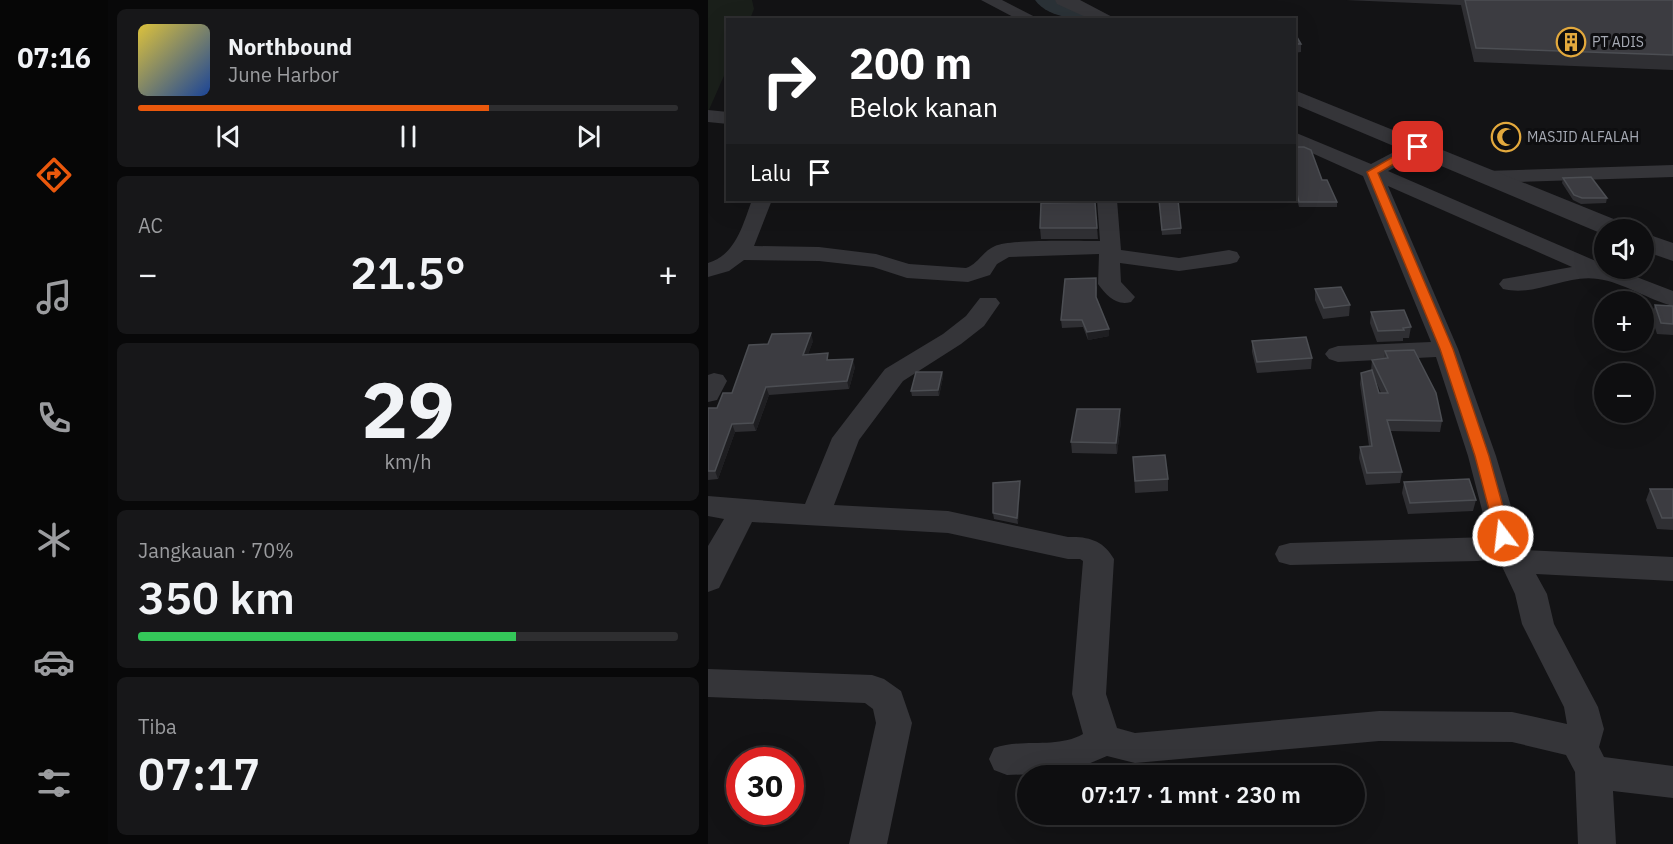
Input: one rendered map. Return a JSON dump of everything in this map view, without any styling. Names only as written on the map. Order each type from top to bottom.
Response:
[{"type":"street","points":[[989,0],[1029,18]]},
{"type":"street","points":[[1064,0],[1105,18]]},
{"type":"street","points":[[1296,97],[1398,158],[1594,267]]},
{"type":"street","points":[[708,116],[726,118]]},
{"type":"street","points":[[1296,138],[1485,177],[1594,221]]},
{"type":"street","points":[[1398,158],[1446,349],[1482,456],[1510,554],[1531,594],[1538,624],[1581,707],[1586,729],[1586,757],[1597,844]]},
{"type":"street","points":[[1485,177],[1672,160]]},
{"type":"street","points":[[708,270],[724,266],[741,253],[762,201]]},
{"type":"street","points":[[1107,201],[1111,252],[1110,284],[1123,297]]},
{"type":"street","points":[[1654,245],[1673,253]]},
{"type":"street","points":[[741,253],[819,254],[876,261],[907,271],[968,275],[981,270],[988,260],[1004,250],[1111,252],[1188,265],[1229,257]]},
{"type":"street","points":[[1511,284],[1534,285],[1542,282],[1545,277],[1594,274]]},
{"type":"street","points":[[1620,279],[1673,299]]},
{"type":"street","points":[[816,513],[846,438],[894,375],[952,339],[975,321],[988,303]]},
{"type":"street","points":[[1338,354],[1446,349]]},
{"type":"street","points":[[708,506],[743,511],[816,513],[948,522],[1068,548],[1086,547],[1099,559],[1089,694],[1103,740]]},
{"type":"street","points":[[708,580],[716,559],[743,511]]},
{"type":"street","points":[[1290,554],[1478,550],[1673,569]]},
{"type":"street","points":[[708,683],[872,689],[889,701],[894,723],[868,844]]},
{"type":"street","points":[[1103,740],[1135,748],[1379,726],[1512,727],[1586,757],[1673,782]]},
{"type":"street","points":[[1007,759],[1069,756],[1089,751],[1103,740]]},
{"type":"shaded area","points":[[708,0],[752,0],[754,9],[750,18],[726,18],[726,71],[708,112]]},
{"type":"building","name":"PT ADIS","points":[[1465,0],[1673,0],[1673,55],[1476,48]]},
{"type":"building","points":[[1296,147],[1304,147],[1311,150],[1322,180],[1327,180],[1337,202],[1299,202],[1296,190]]},
{"type":"building","points":[[1591,177],[1607,198],[1582,198],[1574,195],[1563,178]]},
{"type":"building","points":[[1159,201],[1178,201],[1181,228],[1162,230]]},
{"type":"building","points":[[1095,202],[1097,228],[1040,228],[1041,203]]},
{"type":"building","points":[[1096,278],[1096,297],[1109,329],[1087,332],[1082,320],[1061,320],[1065,279]]},
{"type":"building","points":[[1341,287],[1350,305],[1324,308],[1315,289]]},
{"type":"building","points":[[1655,305],[1673,306],[1673,324],[1661,323]]},
{"type":"building","points":[[1404,310],[1411,327],[1403,328],[1404,330],[1378,331],[1371,312]]},
{"type":"building","points":[[811,333],[803,355],[828,353],[827,360],[853,359],[847,381],[766,387],[753,423],[732,424],[715,471],[708,471],[708,408],[717,408],[723,393],[732,393],[749,345],[768,344],[772,334]]},
{"type":"building","points":[[1306,337],[1312,358],[1257,362],[1252,341]]},
{"type":"building","points":[[1414,350],[1436,393],[1442,421],[1387,420],[1402,472],[1367,473],[1360,447],[1372,446],[1361,373],[1372,370],[1379,393],[1388,393],[1372,360],[1388,358],[1385,351]]},
{"type":"building","points":[[916,372],[942,372],[938,390],[911,391]]},
{"type":"building","points":[[1077,409],[1120,409],[1116,443],[1071,442]]},
{"type":"building","points":[[1165,455],[1168,479],[1135,481],[1133,457]]},
{"type":"building","points":[[1469,479],[1476,500],[1410,503],[1404,482]]},
{"type":"building","points":[[1020,481],[1017,518],[993,513],[993,483]]},
{"type":"building","points":[[1650,489],[1673,489],[1673,518],[1662,518]]},
{"type":"waterway","points":[[1047,0],[1089,18]]},
{"type":"place","name":"PT ADIS","points":[[1571,42]]},
{"type":"place","name":"MASJID ALFALAH","points":[[1506,137]]},
{"type":"route","points":[[1418,147],[1372,172],[1446,349],[1482,456],[1503,536]]}]
